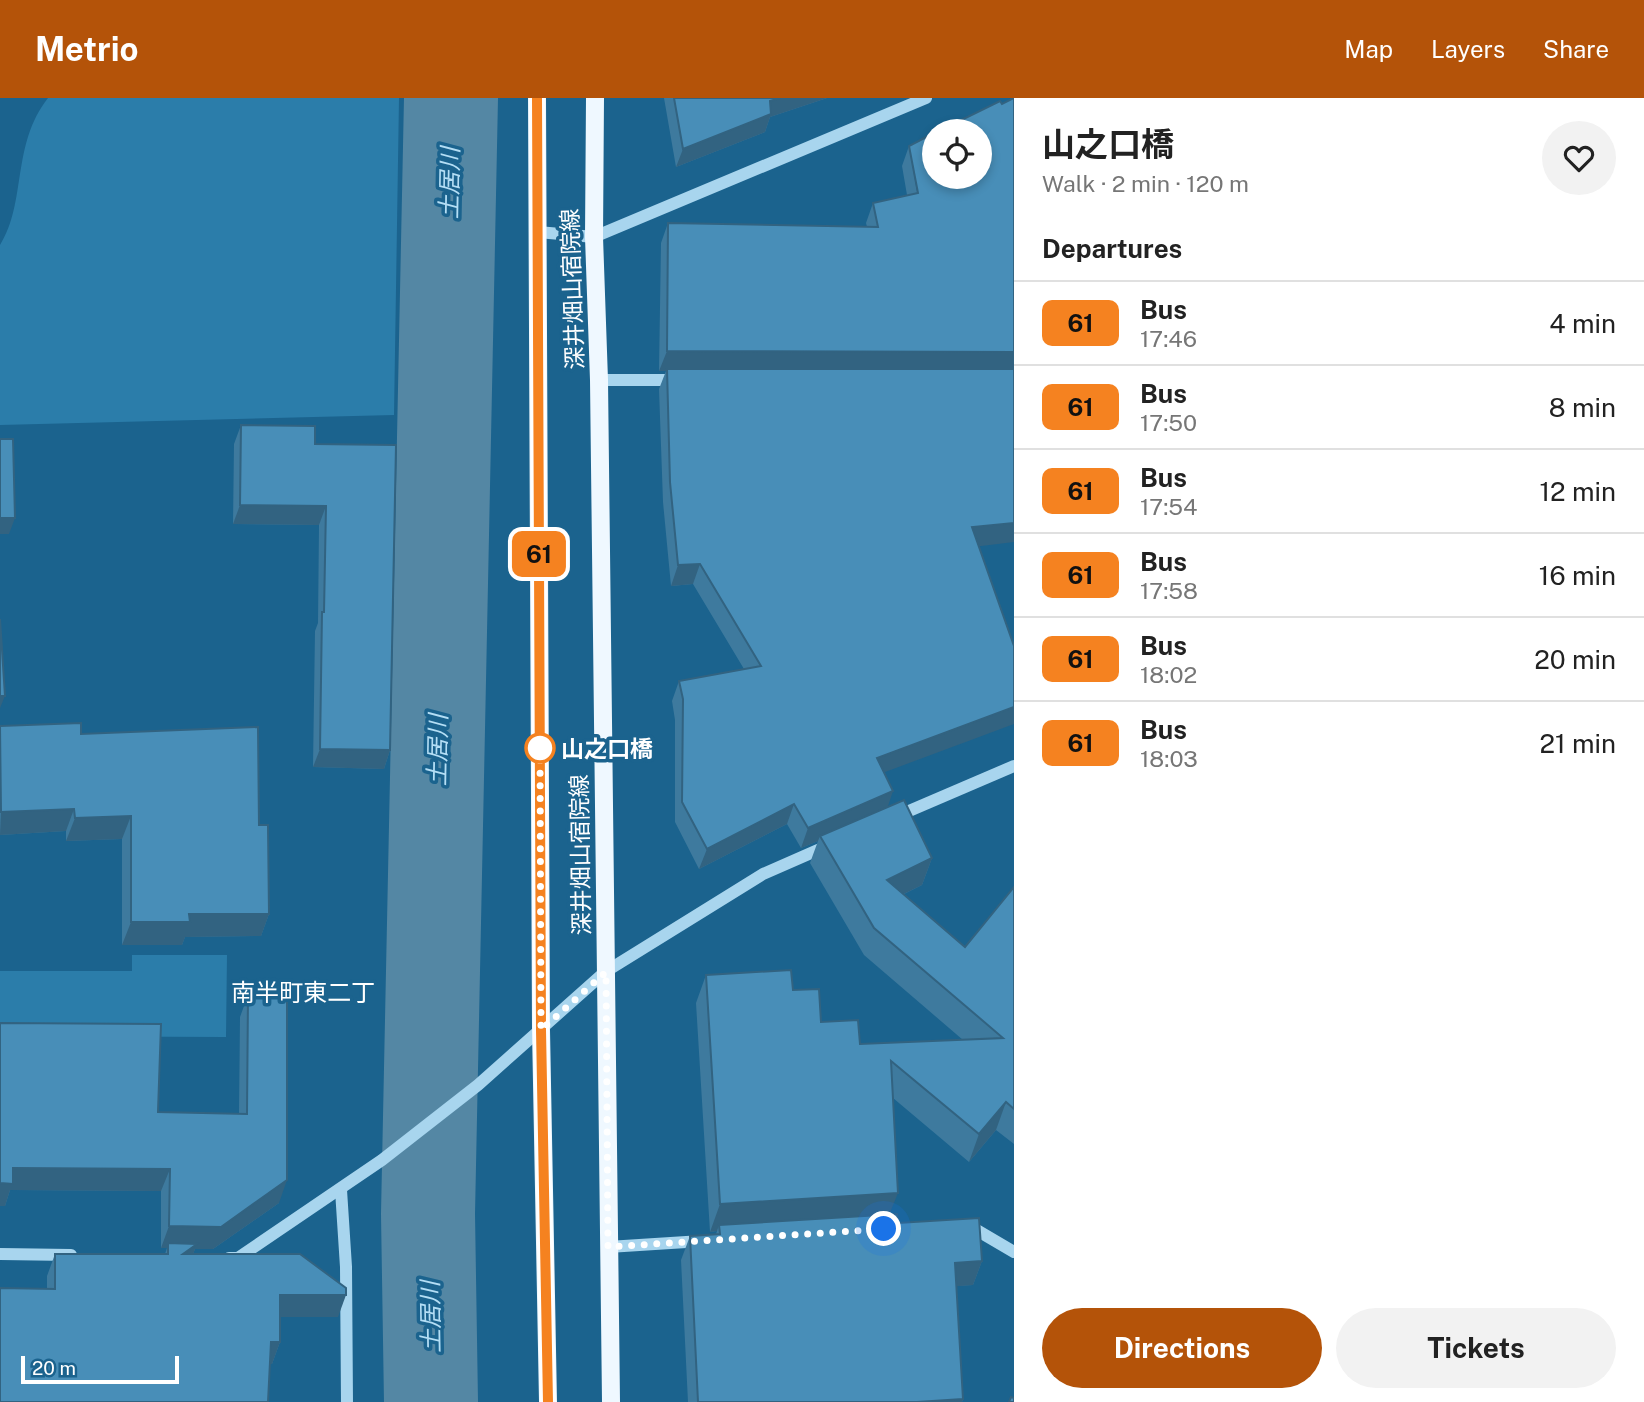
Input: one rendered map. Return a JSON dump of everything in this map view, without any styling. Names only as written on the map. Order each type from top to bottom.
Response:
[{"type":"main road","name":"深井畑山宿院線","points":[[537,98],[541,1030],[548,1402]]},
{"type":"main road","name":"深井畑山宿院線","points":[[595,98],[593,237],[599,380],[611,1402]]},
{"type":"street","points":[[538,232],[593,237],[926,98]]},
{"type":"street","points":[[599,380],[696,380]]},
{"type":"street","points":[[876,825],[1014,766]]},
{"type":"street","points":[[210,1257],[238,1258],[341,1190],[478,1085],[606,972],[763,874],[838,841]]},
{"type":"street","points":[[341,1190],[346,1267],[347,1402]]},
{"type":"street","points":[[953,1225],[967,1224],[1014,1252]]},
{"type":"street","points":[[608,1247],[718,1240]]},
{"type":"street","points":[[0,1254],[84,1255]]},
{"type":"shaded area","points":[[48,98],[399,98],[394,415],[0,425],[0,245],[14,210],[29,135],[36,116]]},
{"type":"shaded area","points":[[132,955],[227,955],[226,1037],[0,1036],[0,971],[132,971]]},
{"type":"building","points":[[674,98],[780,98],[770,101],[771,114],[683,149]]},
{"type":"building","points":[[1014,98],[1014,352],[667,351],[668,223],[878,227],[873,203],[918,193],[909,146],[922,139],[922,189],[992,189],[992,119],[963,119],[1000,101],[1002,104]]},
{"type":"building","points":[[667,369],[1014,369],[1014,523],[972,527],[1014,646],[1014,707],[877,758],[893,791],[808,828],[794,804],[707,849],[682,802],[683,699],[679,681],[761,666],[700,564],[678,565],[670,482]]},
{"type":"building","points":[[241,425],[315,426],[315,444],[396,445],[390,750],[320,749],[326,506],[240,505]]},
{"type":"building","points":[[0,439],[13,439],[15,518],[0,518]]},
{"type":"building","points":[[0,619],[5,696],[0,696]]},
{"type":"building","points":[[81,723],[81,734],[258,727],[259,825],[268,825],[269,914],[189,914],[190,922],[131,922],[131,816],[75,818],[74,809],[1,812],[0,726]]},
{"type":"building","points":[[904,800],[932,858],[887,880],[965,947],[1014,887],[1014,1109],[1006,1102],[979,1134],[891,1061],[898,1193],[720,1204],[706,975],[791,970],[793,990],[819,989],[821,1022],[858,1020],[860,1044],[1003,1038],[874,928],[820,836]]},
{"type":"building","points":[[248,995],[287,995],[287,1180],[221,1227],[169,1226],[170,1169],[13,1168],[13,1184],[0,1183],[0,1023],[161,1024],[158,1112],[247,1114]]},
{"type":"building","points":[[897,1214],[898,1223],[979,1218],[982,1261],[955,1263],[963,1399],[917,1402],[698,1402],[690,1236],[720,1234],[719,1225]]},
{"type":"building","points":[[168,1243],[197,1244],[183,1254],[300,1254],[346,1288],[346,1295],[280,1295],[280,1342],[271,1342],[268,1402],[0,1402],[0,1288],[55,1289],[55,1254],[168,1254]]},
{"type":"waterway","name":"土居川","points":[[431,1402],[428,1214],[451,98]]},
{"type":"bus line","name":"61","points":[[537,98],[541,1030],[548,1402]]},
{"type":"place","name":"山之口橋","points":[[540,748]]},
{"type":"district","name":"南半町東二丁","points":[[303,992]]},
{"type":"route","points":[[540,748],[541,1030],[606,972],[608,1247],[884,1229]]}]
